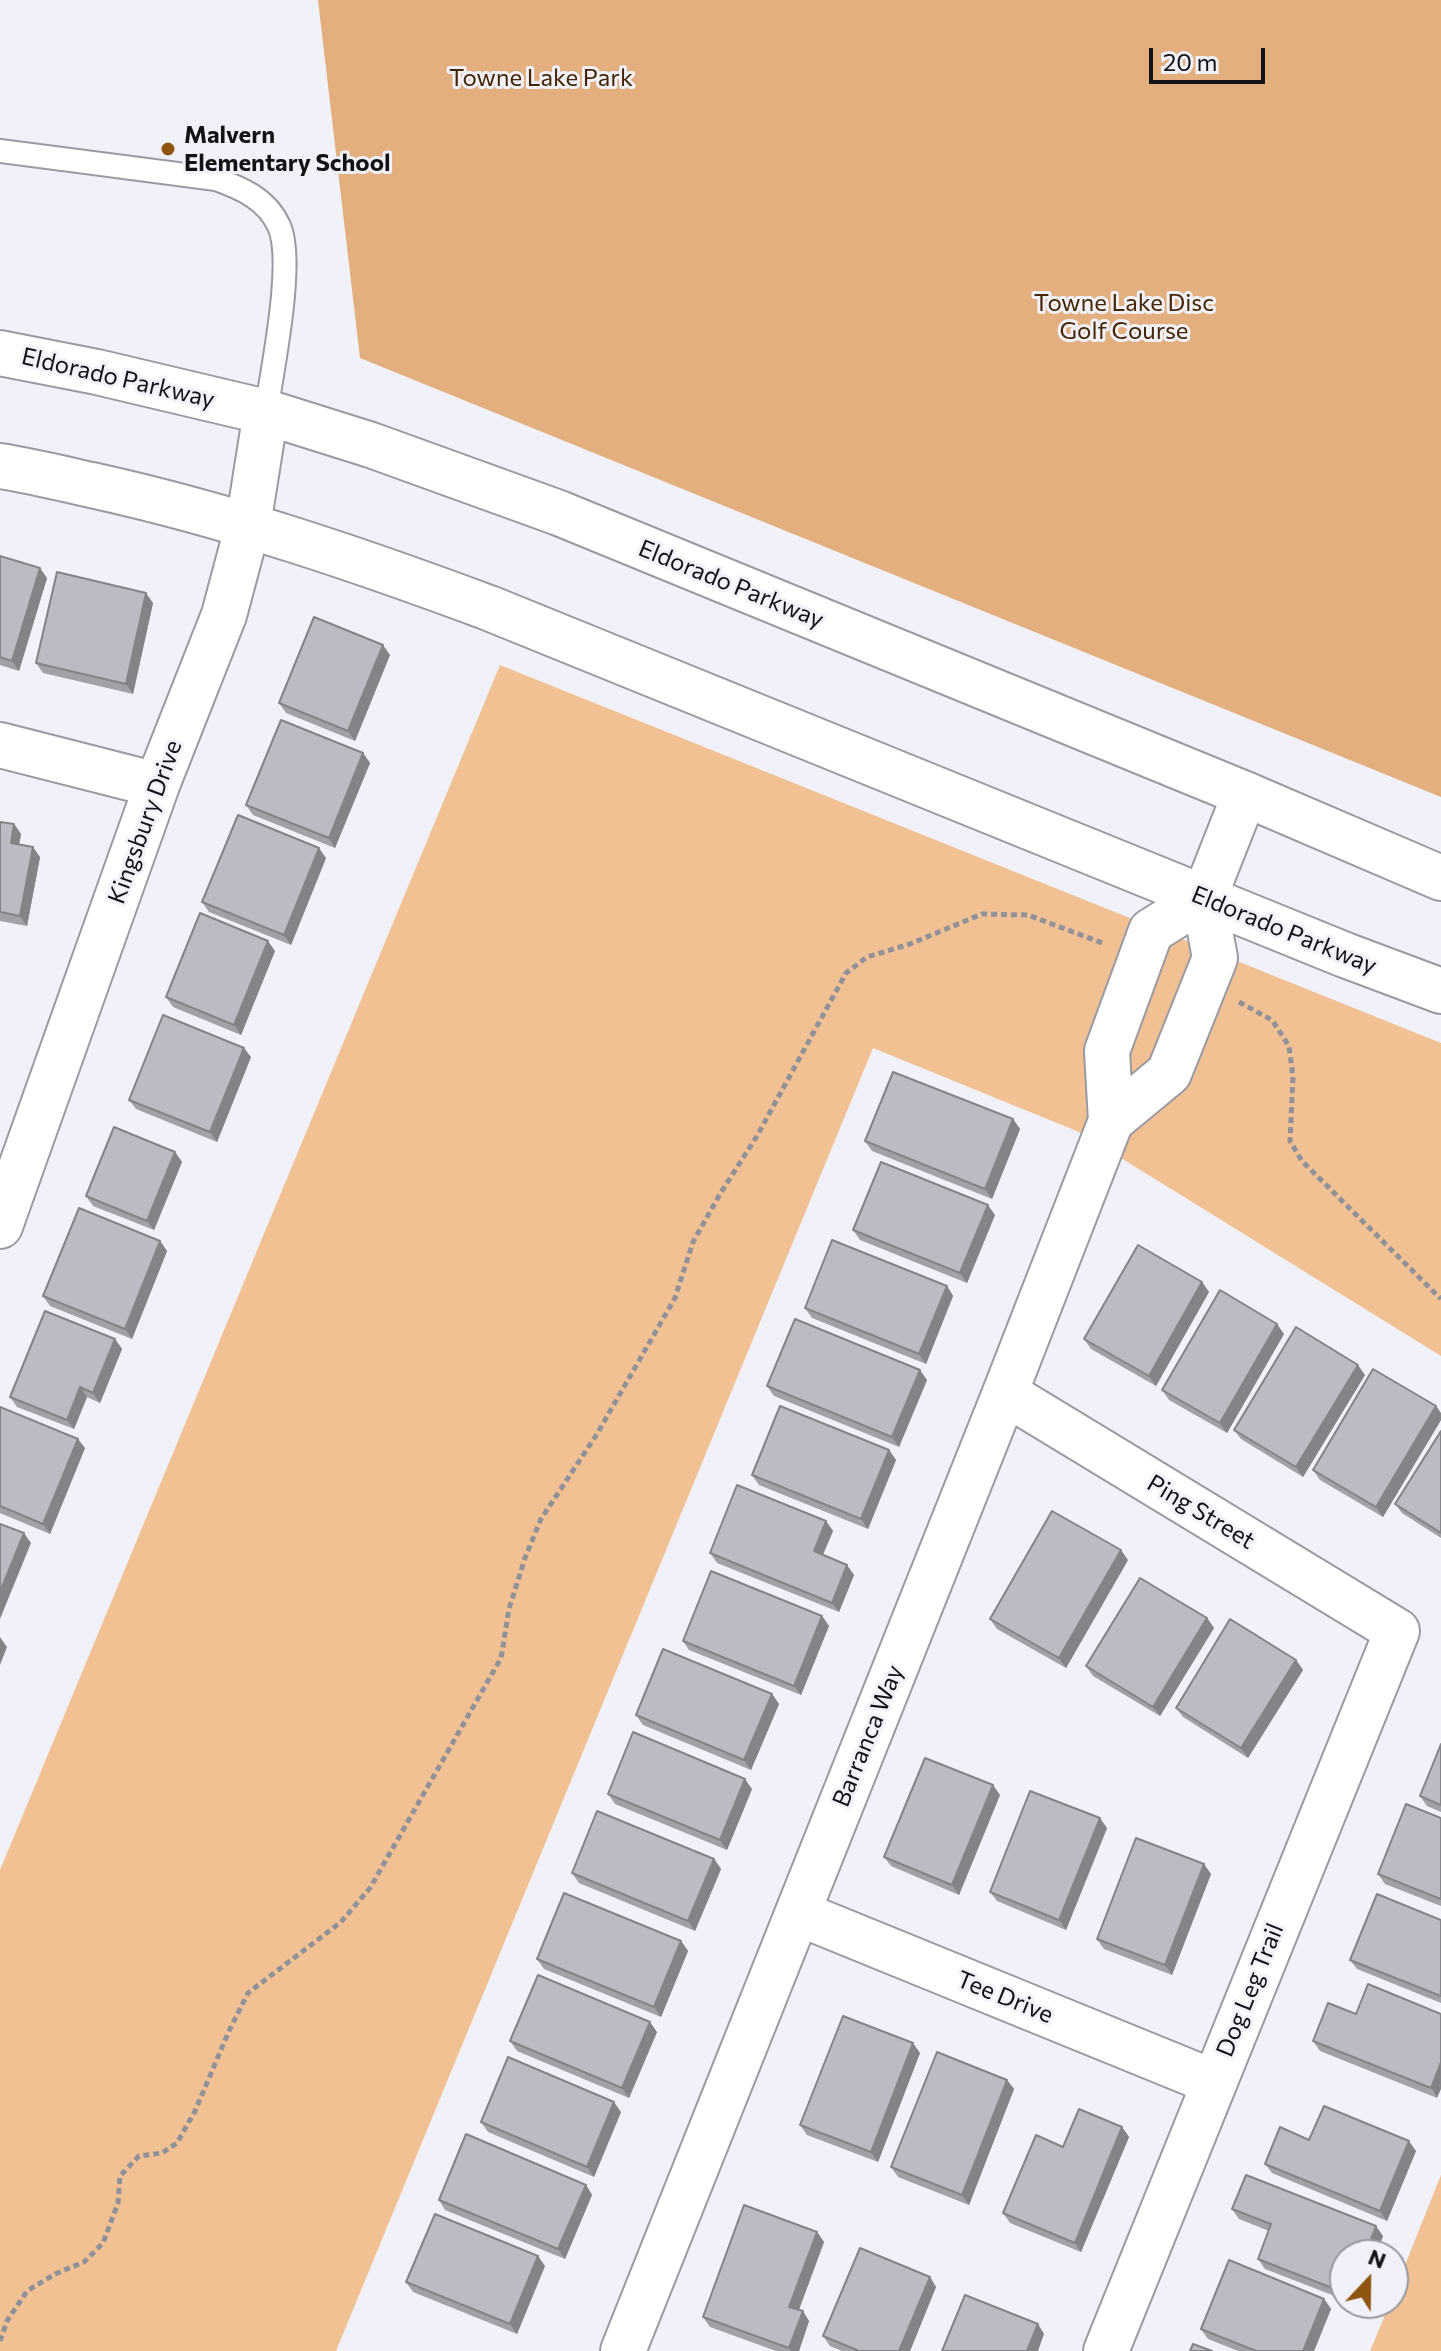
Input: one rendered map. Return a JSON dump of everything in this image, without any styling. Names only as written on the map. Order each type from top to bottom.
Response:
[{"type":"street","name":"Eldorado Parkway","points":[[0,353],[97,372],[266,412],[371,445],[559,513],[1245,794],[1441,878]]},
{"type":"street","name":"Kingsbury Drive","points":[[4,1207],[157,785],[224,615],[248,525],[266,412]]},
{"type":"street","name":"Eldorado Parkway","points":[[0,466],[142,496],[359,559],[489,608],[1441,991]]},
{"type":"street","points":[[0,745],[157,785]]},
{"type":"street","points":[[1204,898],[1245,794]]},
{"type":"street","name":"Barranca Way","points":[[623,2351],[1111,1121],[1107,1051],[1151,931],[1204,898],[1215,958],[1169,1073],[1111,1121]]},
{"type":"street","name":"Ping Street","points":[[1005,1393],[1397,1631]]},
{"type":"street","name":"Dog Leg Trail","points":[[1106,2351],[1397,1631]]},
{"type":"street","name":"Tee Drive","points":[[798,1913],[1213,2082]]},
{"type":"lane","points":[[0,151],[216,179],[244,188],[266,207],[279,226],[284,249],[280,328],[266,412]]},
{"type":"path","points":[[0,2341],[7,2321],[27,2291],[84,2262],[103,2243],[118,2203],[120,2176],[139,2156],[162,2153],[177,2143],[195,2111],[248,1993],[341,1922],[370,1888],[501,1658],[509,1609],[541,1519],[597,1434],[675,1298],[693,1242],[757,1136],[846,973],[867,957],[910,944],[982,914],[1028,915],[1108,946]]},
{"type":"path","points":[[1241,1002],[1272,1020],[1289,1046],[1293,1077],[1290,1141],[1302,1161],[1441,1299]]},
{"type":"shaded area","points":[[500,665],[1441,1043],[1441,1356],[1079,1132],[873,1048],[336,2351],[0,2351],[0,1870]]},
{"type":"shaded area","points":[[1441,2175],[1441,2351],[1370,2351],[1383,2319],[1409,2319],[1409,2255]]},
{"type":"green space","name":"Towne Lake Disc Golf Course","points":[[318,0],[1441,0],[1441,797],[360,358]]},
{"type":"building","points":[[0,556],[40,568],[12,661],[0,657]]},
{"type":"building","points":[[57,572],[146,593],[126,684],[36,663]]},
{"type":"building","points":[[314,617],[383,645],[348,731],[279,703]]},
{"type":"building","points":[[281,720],[363,753],[329,838],[246,805]]},
{"type":"building","points":[[238,815],[319,848],[284,935],[202,902]]},
{"type":"building","points":[[0,822],[14,824],[11,843],[33,847],[20,916],[0,912]]},
{"type":"building","points":[[200,913],[268,941],[234,1025],[166,997]]},
{"type":"building","points":[[163,1015],[244,1048],[210,1132],[129,1100]]},
{"type":"building","points":[[893,1072],[1013,1119],[985,1189],[865,1141]]},
{"type":"building","points":[[114,1127],[175,1152],[147,1221],[86,1196]]},
{"type":"building","points":[[881,1162],[988,1205],[960,1273],[853,1230]]},
{"type":"building","points":[[79,1208],[160,1241],[125,1329],[43,1296]]},
{"type":"building","points":[[832,1240],[947,1286],[919,1354],[805,1308]]},
{"type":"building","points":[[1138,1245],[1202,1282],[1149,1376],[1084,1339]]},
{"type":"building","points":[[1220,1290],[1277,1324],[1220,1423],[1162,1390]]},
{"type":"building","points":[[45,1311],[115,1339],[93,1393],[80,1387],[67,1420],[10,1397]]},
{"type":"building","points":[[795,1319],[920,1370],[892,1437],[767,1386]]},
{"type":"building","points":[[1296,1327],[1358,1365],[1296,1467],[1234,1430]]},
{"type":"building","points":[[1373,1369],[1436,1406],[1376,1507],[1313,1470]]},
{"type":"building","points":[[780,1406],[889,1450],[861,1519],[752,1475]]},
{"type":"building","points":[[0,1407],[78,1439],[43,1524],[0,1506]]},
{"type":"building","points":[[1441,1431],[1441,1533],[1395,1504]]},
{"type":"building","points":[[737,1485],[826,1521],[814,1551],[847,1565],[832,1603],[710,1553]]},
{"type":"building","points":[[1052,1511],[1121,1550],[1059,1658],[990,1619]]},
{"type":"building","points":[[0,1524],[24,1533],[0,1592]]},
{"type":"building","points":[[711,1571],[822,1616],[794,1686],[683,1641]]},
{"type":"building","points":[[1140,1578],[1207,1618],[1153,1707],[1086,1666]]},
{"type":"building","points":[[1230,1619],[1296,1660],[1241,1748],[1176,1708]]},
{"type":"building","points":[[663,1649],[772,1694],[744,1760],[636,1715]]},
{"type":"building","points":[[633,1732],[745,1779],[720,1840],[608,1794]]},
{"type":"building","points":[[1441,1744],[1441,1805],[1420,1796]]},
{"type":"building","points":[[925,1758],[993,1785],[952,1885],[884,1857]]},
{"type":"building","points":[[1030,1791],[1100,1818],[1059,1920],[990,1892]]},
{"type":"building","points":[[1406,1804],[1441,1818],[1441,1899],[1378,1874]]},
{"type":"building","points":[[597,1811],[714,1859],[688,1921],[572,1873]]},
{"type":"building","points":[[1136,1838],[1204,1864],[1165,1965],[1097,1939]]},
{"type":"building","points":[[564,1893],[681,1941],[654,2007],[537,1959]]},
{"type":"building","points":[[1377,1894],[1441,1920],[1441,1996],[1350,1960]]},
{"type":"building","points":[[538,1975],[650,2022],[622,2088],[510,2041]]},
{"type":"building","points":[[1368,1984],[1441,2014],[1441,2062],[1431,2088],[1313,2041],[1328,2003],[1356,2014]]},
{"type":"building","points":[[843,2016],[913,2043],[871,2152],[800,2125]]},
{"type":"building","points":[[937,2052],[1007,2080],[962,2195],[891,2167]]},
{"type":"building","points":[[508,2057],[614,2102],[587,2167],[481,2122]]},
{"type":"building","points":[[1324,2106],[1409,2141],[1380,2211],[1265,2164],[1280,2127],[1309,2140]]},
{"type":"building","points":[[1079,2109],[1122,2127],[1075,2243],[1003,2213],[1036,2135],[1063,2147]]},
{"type":"building","points":[[466,2134],[586,2185],[558,2249],[439,2200]]},
{"type":"building","points":[[1246,2175],[1376,2226],[1371,2239],[1329,2239],[1329,2287],[1258,2259],[1271,2224],[1232,2209]]},
{"type":"building","points":[[744,2205],[817,2232],[789,2307],[803,2311],[789,2348],[703,2317]]},
{"type":"building","points":[[435,2214],[538,2256],[510,2324],[406,2282]]},
{"type":"building","points":[[860,2248],[930,2277],[899,2351],[856,2351],[823,2336]]},
{"type":"building","points":[[1229,2260],[1324,2299],[1303,2351],[1256,2351],[1201,2329]]},
{"type":"building","points":[[965,2295],[1038,2324],[1027,2351],[942,2351]]},
{"type":"building","points":[[1193,2344],[1212,2351],[1190,2351]]},
{"type":"place","name":"Malvern Elementary School","points":[[168,149]]},
{"type":"park label","name":"Towne Lake Park","points":[[541,78]]}]
